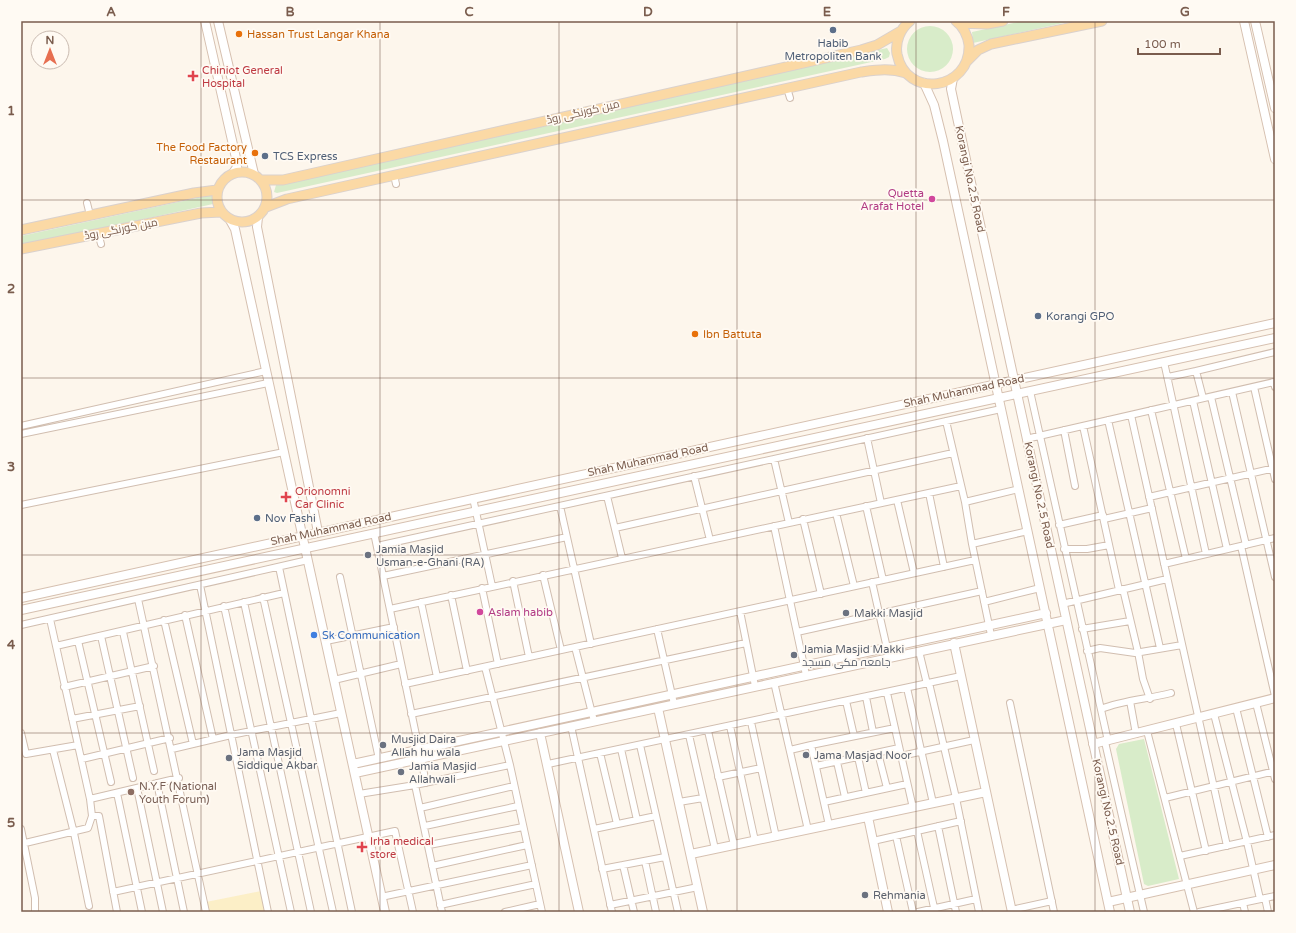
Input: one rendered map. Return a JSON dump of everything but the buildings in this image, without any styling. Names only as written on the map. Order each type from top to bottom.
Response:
[{"type":"main road","points":[[909,21],[901,31],[897,41],[897,52],[900,63],[914,80],[924,84],[934,85],[944,83],[953,78],[978,50],[991,44],[1102,21]]},
{"type":"main road","points":[[957,22],[987,24],[1003,21]]},
{"type":"main road","points":[[957,22],[965,31],[968,41],[969,52],[966,62]]},
{"type":"main road","name":"مین کورنگی روڈ","points":[[257,177],[283,180],[861,50],[877,45],[901,31]]},
{"type":"main road","name":"مین کورنگی روڈ","points":[[266,207],[287,199],[395,179],[861,72],[895,69],[906,72]]},
{"type":"main road","points":[[242,172],[257,177],[267,193],[266,207],[258,217],[244,223],[230,220],[221,212],[216,199],[217,190],[224,179],[233,173],[242,172]]},
{"type":"main road","name":"مین کورنگی روڈ","points":[[21,230],[200,192],[217,190]]},
{"type":"main road","name":"مین کورنگی روڈ","points":[[21,249],[201,213],[221,212]]},
{"type":"street","points":[[205,21],[236,158],[236,167],[233,173]]},
{"type":"street","points":[[218,21],[257,177]]},
{"type":"street","points":[[1244,21],[1275,155]]},
{"type":"street","points":[[1255,21],[1275,108]]},
{"type":"street","name":"Korangi No.2.5 Road","points":[[953,78],[951,89],[1130,912]]},
{"type":"street","name":"Korangi No.2.5 Road","points":[[924,84],[934,105],[1019,489],[1110,912]]},
{"type":"street","points":[[787,88],[790,98]]},
{"type":"street","points":[[88,203],[90,215]]},
{"type":"street","points":[[258,217],[257,227],[318,532],[305,548]]},
{"type":"street","points":[[230,220],[235,230],[385,912]]},
{"type":"street","points":[[98,233],[101,244]]},
{"type":"street","name":"Shah Muhammad Road","points":[[21,598],[302,535],[1275,323]]},
{"type":"street","name":"Shah Muhammad Road","points":[[21,610],[1275,338]]},
{"type":"street","points":[[1168,377],[1275,352]]},
{"type":"street","points":[[1164,362],[1206,554]]},
{"type":"street","points":[[21,426],[266,371]]},
{"type":"street","points":[[1196,371],[1203,398]]},
{"type":"street","points":[[21,434],[268,382]]},
{"type":"street","points":[[1026,439],[1274,382],[1275,387]]},
{"type":"street","points":[[202,385],[205,396]]},
{"type":"street","points":[[1254,387],[1274,468],[1275,479]]},
{"type":"street","points":[[1030,391],[1064,549],[1101,709],[1106,741],[1144,912]]},
{"type":"street","points":[[1232,392],[1275,577]]},
{"type":"street","points":[[1093,744],[1176,724],[1275,697],[1272,672],[1231,478],[1211,396]]},
{"type":"street","points":[[1193,401],[1227,549]]},
{"type":"street","points":[[377,546],[1001,409]]},
{"type":"street","points":[[1151,410],[1186,559]]},
{"type":"street","points":[[80,412],[82,421]]},
{"type":"street","points":[[1131,415],[1227,846]]},
{"type":"street","points":[[1108,420],[1160,648]]},
{"type":"street","points":[[946,421],[965,502],[975,560],[991,635]]},
{"type":"street","points":[[1083,426],[1109,545],[1138,652],[1143,679],[1150,699]]},
{"type":"street","points":[[1064,430],[1075,486]]},
{"type":"street","points":[[867,438],[881,503]]},
{"type":"street","points":[[21,505],[284,452]]},
{"type":"street","points":[[680,453],[683,466]]},
{"type":"street","points":[[615,528],[953,453]]},
{"type":"street","points":[[774,459],[789,523]]},
{"type":"street","points":[[1149,497],[1274,468]]},
{"type":"street","points":[[694,476],[710,540]]},
{"type":"street","points":[[390,609],[513,581],[961,486]]},
{"type":"street","points":[[965,502],[1019,489]]},
{"type":"street","points":[[929,493],[944,566]]},
{"type":"street","points":[[607,496],[622,558]]},
{"type":"street","points":[[473,498],[492,586]]},
{"type":"street","points":[[897,500],[914,573]]},
{"type":"street","points":[[560,506],[591,644]]},
{"type":"street","points":[[866,506],[883,580]]},
{"type":"street","points":[[1059,525],[1129,514],[1152,508]]},
{"type":"street","points":[[836,512],[854,586]]},
{"type":"street","points":[[804,520],[821,594]]},
{"type":"street","points":[[774,526],[806,675]]},
{"type":"street","points":[[972,544],[1028,531]]},
{"type":"street","points":[[374,533],[426,783]]},
{"type":"street","points":[[383,576],[567,537]]},
{"type":"street","points":[[1164,564],[1275,538]]},
{"type":"street","points":[[1064,549],[1087,549],[1109,545]]},
{"type":"street","points":[[21,625],[308,560]]},
{"type":"street","points":[[405,684],[975,560]]},
{"type":"street","points":[[279,567],[352,912]]},
{"type":"street","points":[[543,575],[561,650]]},
{"type":"street","points":[[340,577],[378,759]]},
{"type":"street","points":[[1062,604],[1168,579]]},
{"type":"street","points":[[513,581],[529,657]]},
{"type":"street","points":[[872,582],[889,658]]},
{"type":"street","points":[[200,585],[268,912]]},
{"type":"street","points":[[482,588],[498,664]]},
{"type":"street","points":[[984,602],[1040,588]]},
{"type":"street","points":[[797,632],[982,591]]},
{"type":"street","points":[[56,646],[123,632],[164,620],[284,593]]},
{"type":"street","points":[[451,595],[467,671]]},
{"type":"street","points":[[263,597],[333,912]]},
{"type":"street","points":[[138,599],[179,778],[206,912]]},
{"type":"street","points":[[244,602],[311,912]]},
{"type":"street","points":[[421,602],[437,677]]},
{"type":"street","points":[[224,606],[291,912]]},
{"type":"street","points":[[740,611],[755,686]]},
{"type":"street","points":[[354,773],[501,732],[753,677],[886,646],[1046,613]]},
{"type":"street","points":[[185,615],[213,739]]},
{"type":"street","points":[[23,844],[74,833],[88,828],[92,816],[82,759],[64,687],[50,619]]},
{"type":"street","points":[[164,620],[193,744]]},
{"type":"street","points":[[353,764],[378,759],[420,755],[503,741],[1066,620]]},
{"type":"street","points":[[1082,629],[1130,621]]},
{"type":"street","points":[[326,641],[394,627]]},
{"type":"street","points":[[657,630],[674,704]]},
{"type":"street","points":[[123,632],[149,743],[154,771]]},
{"type":"street","points":[[101,636],[127,748],[132,778]]},
{"type":"street","points":[[78,641],[111,782]]},
{"type":"street","points":[[412,714],[746,643]]},
{"type":"street","points":[[954,643],[1011,911],[1052,901]]},
{"type":"street","points":[[1087,651],[1100,648],[1122,652],[1138,652],[1182,645]]},
{"type":"street","points":[[575,647],[594,721]]},
{"type":"street","points":[[920,651],[956,798],[979,912]]},
{"type":"street","points":[[334,680],[401,664]]},
{"type":"street","points":[[64,687],[154,666]]},
{"type":"street","points":[[485,667],[510,765],[542,912]]},
{"type":"street","points":[[548,764],[751,722],[961,676]]},
{"type":"street","points":[[774,682],[808,830]]},
{"type":"street","points":[[906,688],[933,803]]},
{"type":"street","points":[[887,693],[912,808]]},
{"type":"street","points":[[1101,709],[1115,703],[1150,699],[1172,693]]},
{"type":"street","points":[[866,697],[873,732]]},
{"type":"street","points":[[846,701],[854,736]]},
{"type":"street","points":[[1130,701],[1136,734]]},
{"type":"street","points":[[1010,703],[1054,912]]},
{"type":"street","points":[[1256,703],[1275,779]]},
{"type":"street","points":[[72,720],[140,706]]},
{"type":"street","points":[[658,708],[680,802],[703,912]]},
{"type":"street","points":[[1236,708],[1268,837]]},
{"type":"street","points":[[172,749],[231,735],[341,713]]},
{"type":"street","points":[[1214,714],[1253,870],[1262,899],[1268,912]]},
{"type":"street","points":[[751,722],[776,837]]},
{"type":"street","points":[[1176,724],[1206,851]]},
{"type":"street","points":[[571,726],[611,909],[631,901],[698,887]]},
{"type":"street","points":[[730,726],[756,841]]},
{"type":"street","points":[[790,750],[895,728]]},
{"type":"street","points":[[708,731],[734,846]]},
{"type":"street","points":[[1147,731],[1188,884],[1194,912]]},
{"type":"street","points":[[21,733],[24,755],[78,745]]},
{"type":"street","points":[[540,733],[548,764],[579,912]]},
{"type":"street","points":[[689,735],[715,849]]},
{"type":"street","points":[[82,759],[170,738]]},
{"type":"street","points":[[901,756],[974,740]]},
{"type":"street","points":[[640,745],[678,912]]},
{"type":"street","points":[[811,745],[829,825]]},
{"type":"street","points":[[816,766],[899,748]]},
{"type":"street","points":[[621,749],[637,820]]},
{"type":"street","points":[[53,750],[74,833],[89,906]]},
{"type":"street","points":[[600,753],[617,824]]},
{"type":"street","points":[[878,753],[886,788]]},
{"type":"street","points":[[858,757],[866,793]]},
{"type":"street","points":[[837,762],[845,797]]},
{"type":"street","points":[[359,794],[426,783],[510,765]]},
{"type":"street","points":[[718,777],[761,768]]},
{"type":"street","points":[[1165,798],[1274,771]]},
{"type":"street","points":[[90,799],[179,778]]},
{"type":"street","points":[[157,783],[184,912]]},
{"type":"street","points":[[824,802],[907,784]]},
{"type":"street","points":[[415,785],[425,826],[442,912]]},
{"type":"street","points":[[420,808],[514,786]]},
{"type":"street","points":[[137,788],[163,912]]},
{"type":"street","points":[[691,854],[986,792]]},
{"type":"street","points":[[117,793],[142,912]]},
{"type":"street","points":[[680,802],[703,798]]},
{"type":"street","points":[[425,826],[518,806]]},
{"type":"street","points":[[92,816],[99,816],[117,912]]},
{"type":"street","points":[[594,829],[656,816]]},
{"type":"street","points":[[868,817],[888,912]]},
{"type":"street","points":[[873,841],[961,821]]},
{"type":"street","points":[[938,826],[956,912]]},
{"type":"street","points":[[429,845],[523,827]]},
{"type":"street","points":[[21,829],[35,898],[35,912]]},
{"type":"street","points":[[113,892],[395,831],[413,912]]},
{"type":"street","points":[[917,831],[934,910]]},
{"type":"street","points":[[1180,856],[1275,835]]},
{"type":"street","points":[[896,836],[913,912]]},
{"type":"street","points":[[432,866],[527,845]]},
{"type":"street","points":[[602,869],[665,856]]},
{"type":"street","points":[[645,860],[656,912]]},
{"type":"street","points":[[623,865],[634,912]]},
{"type":"street","points":[[1108,902],[1275,865]]},
{"type":"street","points":[[381,897],[408,890],[532,866]]},
{"type":"street","points":[[440,905],[536,884]]},
{"type":"street","points":[[1199,912],[1223,910],[1243,903],[1275,896]]},
{"type":"street","points":[[918,912],[934,910],[976,899]]},
{"type":"street","points":[[1243,903],[1245,912]]},
{"type":"street","points":[[505,912],[540,904]]},
{"type":"green space","points":[[1023,21],[1072,21],[973,43],[972,32]]},
{"type":"green space","points":[[935,26],[947,32],[952,40],[952,58],[947,66],[939,71],[925,72],[913,66],[908,58],[907,44],[913,32],[921,27]]},
{"type":"green space","points":[[887,48],[890,53],[889,57],[885,59],[277,193],[274,192],[276,185]]},
{"type":"green space","points":[[211,195],[214,202],[213,204],[21,246],[21,236]]},
{"type":"green space","points":[[1144,739],[1179,879],[1148,886],[1144,884],[1116,749],[1119,744]]},
{"type":"sand","points":[[261,891],[265,912],[209,912],[206,902]]},
{"type":"place","name":"Habib Metropoliten Bank","points":[[833,30]]},
{"type":"place","name":"Hassan Trust Langar Khana","points":[[239,34]]},
{"type":"place","name":"Chiniot General Hospital","points":[[193,76]]},
{"type":"place","name":"The Food Factory Restaurant","points":[[255,153]]},
{"type":"place","name":"TCS Express","points":[[265,156]]},
{"type":"place","name":"Quetta Arafat Hotel","points":[[932,199]]},
{"type":"place","name":"Korangi GPO","points":[[1038,316]]},
{"type":"place","name":"Ibn Battuta","points":[[695,334]]},
{"type":"place","name":"Orionomni Car Clinic","points":[[286,497]]},
{"type":"place","name":"Nov Fashi","points":[[257,518]]},
{"type":"place","name":"Jamia Masjid Usman-e-Ghani (RA)","points":[[368,555]]},
{"type":"place","name":"Aslam habib","points":[[480,612]]},
{"type":"place","name":"Makki Masjid","points":[[846,613]]},
{"type":"place","name":"Sk Communication","points":[[314,635]]},
{"type":"place","name":"Jamia Masjid Makki جامعہ مکی مسجد","points":[[794,655]]},
{"type":"place","name":"Musjid Daira Allah hu wala","points":[[383,745]]},
{"type":"place","name":"Jama Masjad Noor","points":[[806,755]]},
{"type":"place","name":"Jama Masjid Siddique Akbar","points":[[229,758]]},
{"type":"place","name":"Jamia Masjid Allahwali","points":[[401,772]]},
{"type":"place","name":"N.Y.F (National Youth Forum)","points":[[131,792]]},
{"type":"place","name":"Irha medical store","points":[[362,847]]},
{"type":"place","name":"Rehmania","points":[[865,895]]}]
